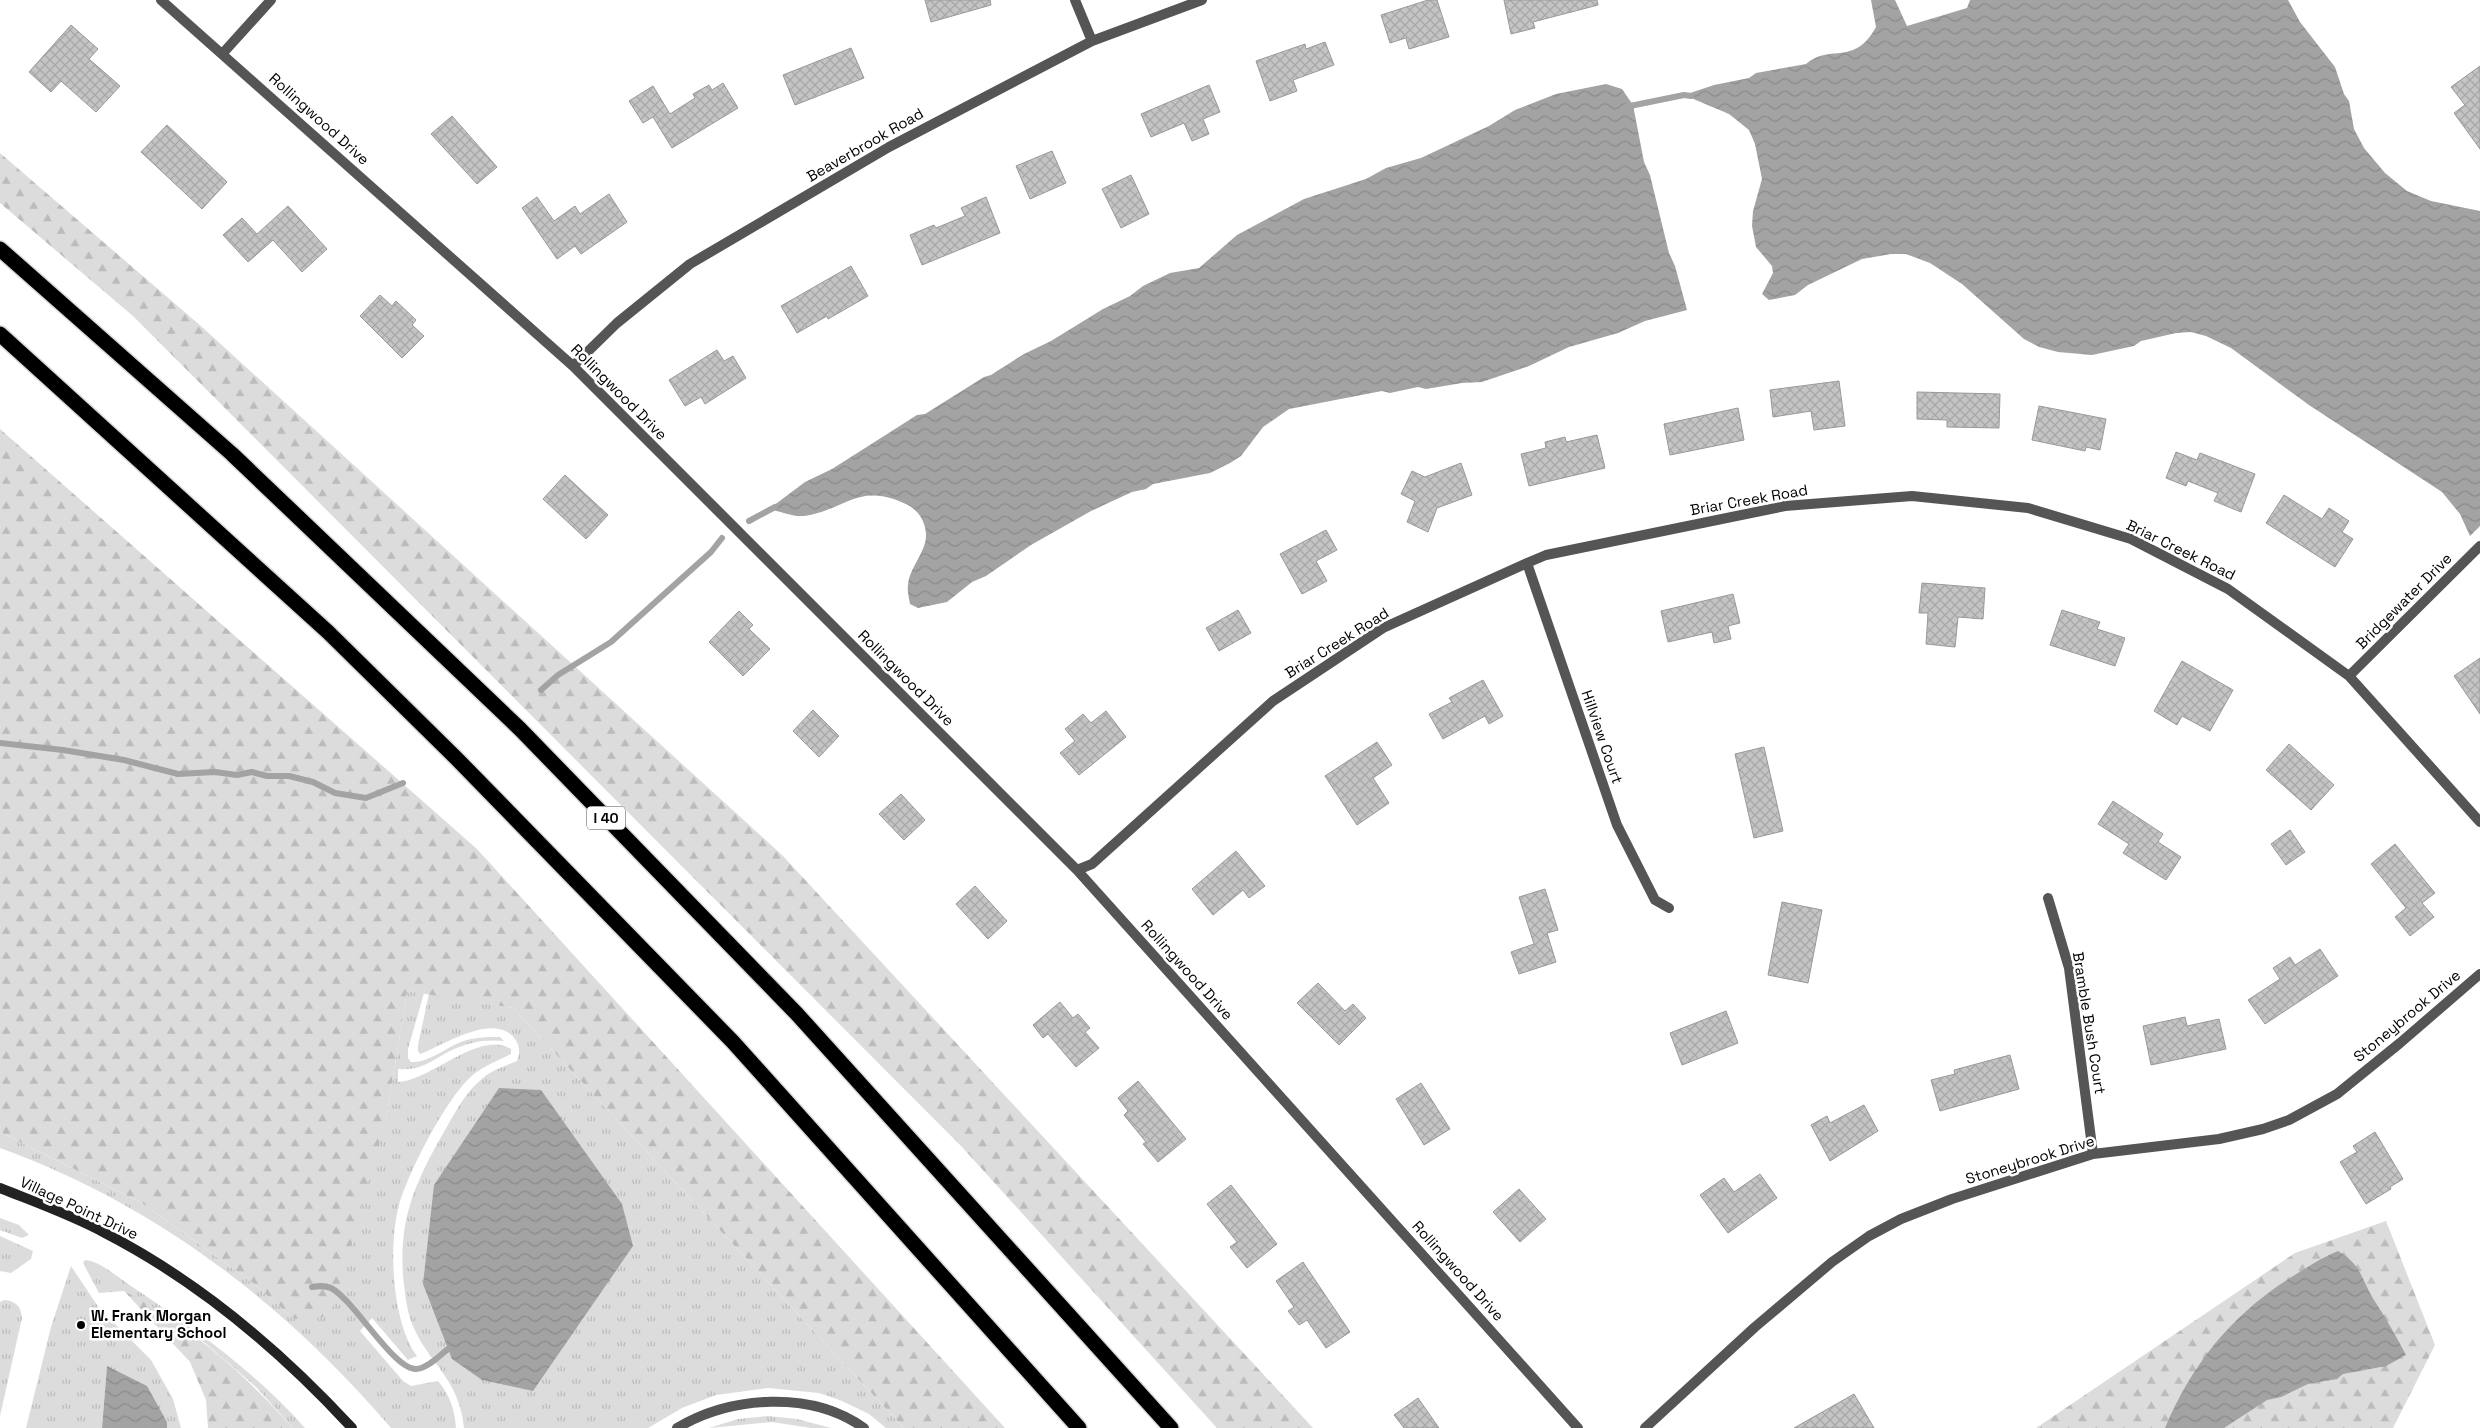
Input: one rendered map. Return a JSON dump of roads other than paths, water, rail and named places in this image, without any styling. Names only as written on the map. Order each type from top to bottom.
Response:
[{"type":"highway","name":"I 40","points":[[0,249],[232,454],[520,729],[797,1014],[1171,1428]]},
{"type":"highway","points":[[0,334],[328,632],[456,758],[734,1042],[1079,1428]]},
{"type":"street","name":"Rollingwood Drive","points":[[161,0],[574,366],[1077,870],[1578,1428]]},
{"type":"street","points":[[223,53],[271,0]]},
{"type":"street","points":[[1075,0],[1092,41]]},
{"type":"street","name":"Beaverbrook Road","points":[[574,366],[618,323],[690,264],[888,147],[1092,41],[1202,0]]},
{"type":"street","name":"Briar Creek Road","points":[[1077,870],[1092,864],[1273,701],[1383,628],[1527,563],[1546,555],[1785,506],[1912,496],[2028,508],[2131,539],[2228,589],[2349,676],[2480,822]]},
{"type":"street","name":"Bridgewater Drive","points":[[2349,676],[2480,546]]},
{"type":"street","name":"Hillview Court","points":[[1527,563],[1617,826],[1655,900],[1669,908]]},
{"type":"street","name":"Bramble Bush Court","points":[[2048,898],[2069,968],[2093,1154]]},
{"type":"street","name":"Stoneybrook Drive","points":[[1645,1428],[1755,1327],[1832,1262],[1869,1236],[1901,1220],[1952,1199],[2093,1154],[2219,1139],[2263,1129],[2289,1120],[2337,1094],[2480,974]]},
{"type":"street","name":"Village Point Drive","points":[[0,1188],[104,1232],[188,1283],[278,1353],[352,1428]]},
{"type":"street","points":[[677,1428],[717,1409],[764,1402],[794,1403],[821,1408],[842,1416],[864,1428]]},
{"type":"water","points":[[1871,0],[1895,0],[1907,26],[1967,8],[1970,0],[2288,0],[2300,22],[2335,67],[2344,94],[2349,101],[2354,129],[2364,148],[2385,173],[2407,191],[2431,201],[2480,211],[2480,526],[2470,536],[2460,514],[2442,492],[2309,405],[2231,348],[2206,336],[2191,332],[2176,333],[2141,341],[2134,346],[2092,355],[2058,352],[2039,347],[2024,339],[1962,284],[1930,263],[1906,254],[1891,254],[1862,259],[1808,285],[1795,295],[1769,300],[1762,294],[1773,273],[1772,266],[1756,247],[1752,226],[1753,211],[1762,179],[1755,144],[1749,130],[1729,114],[1684,95],[1714,85],[1749,78],[1756,73],[1806,64],[1824,55],[1851,51],[1859,47],[1868,39],[1876,27]]},
{"type":"water","points":[[1606,84],[1622,89],[1633,105],[1644,162],[1650,175],[1669,253],[1675,266],[1687,310],[1645,321],[1618,333],[1569,347],[1529,366],[1482,382],[1426,389],[1418,387],[1390,393],[1382,391],[1289,409],[1263,427],[1241,456],[1230,463],[1210,473],[1153,484],[1146,489],[1132,492],[1091,511],[1031,545],[986,576],[972,582],[947,602],[918,608],[910,604],[909,579],[924,547],[926,534],[920,516],[906,504],[875,495],[863,496],[830,509],[803,516],[790,515],[769,509],[805,482],[832,469],[917,415],[925,414],[984,377],[991,375],[1024,354],[1051,341],[1103,309],[1130,296],[1143,286],[1170,273],[1199,268],[1237,235],[1304,199],[1366,179],[1386,168],[1421,158],[1489,126],[1515,110],[1556,94]]},
{"type":"water","points":[[499,1088],[541,1090],[622,1204],[633,1246],[533,1391],[482,1380],[452,1359],[423,1284],[434,1185]]},
{"type":"water","points":[[2338,1251],[2357,1267],[2406,1355],[2386,1366],[2343,1374],[2337,1379],[2308,1384],[2281,1397],[2267,1400],[2224,1428],[2165,1428],[2189,1381],[2218,1340],[2236,1321],[2275,1288],[2317,1261]]},
{"type":"water","points":[[107,1366],[147,1386],[167,1422],[167,1428],[102,1428]]},
{"type":"waterway","points":[[1625,107],[1684,95],[1691,96]]},
{"type":"waterway","points":[[749,521],[775,507]]},
{"type":"waterway","points":[[541,690],[558,675],[611,642],[711,552],[722,538]]},
{"type":"waterway","points":[[0,743],[63,750],[124,760],[178,774],[215,772],[237,775],[252,772],[267,776],[289,776],[313,782],[335,793],[366,798],[403,783]]},
{"type":"waterway","points":[[312,1287],[328,1287],[340,1295],[386,1347],[407,1366],[416,1369],[425,1367],[448,1349]]},
{"type":"place","name":"W. Frank Morgan Elementary School","points":[[81,1325]]}]
